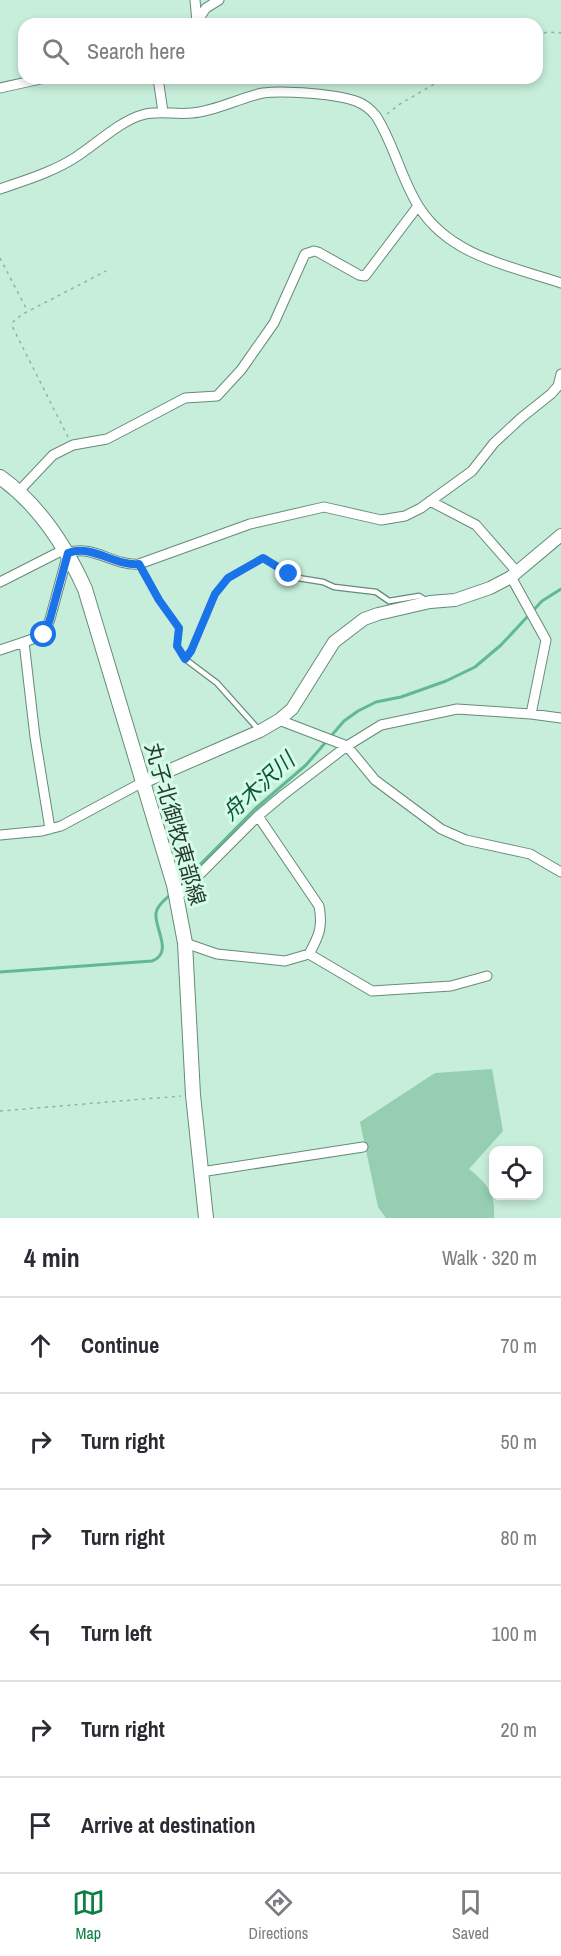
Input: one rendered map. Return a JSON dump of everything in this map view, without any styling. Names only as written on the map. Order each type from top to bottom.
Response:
[{"type":"main road","name":"丸子北御牧東部線","points":[[0,477],[19,491],[66,551],[85,589],[176,898],[184,943],[193,1095],[206,1218]]},
{"type":"street","points":[[195,0],[196,18]]},
{"type":"street","points":[[200,18],[206,9],[219,0]]},
{"type":"street","points":[[0,88],[18,84]]},
{"type":"street","points":[[159,84],[163,112]]},
{"type":"street","points":[[0,189],[45,173],[74,159],[142,115],[163,112],[192,113],[277,92],[332,96],[356,101],[366,106],[379,120],[418,207],[444,236],[470,252],[561,283]]},
{"type":"street","points":[[19,491],[53,455],[73,445],[107,439],[185,398],[217,396],[241,370],[274,323],[305,254],[318,252],[359,275],[365,276],[418,207]]},
{"type":"street","points":[[0,582],[66,551],[79,549],[121,562],[139,564],[250,524],[324,507],[381,520],[405,516],[472,471],[494,443],[551,394],[561,379]]},
{"type":"street","points":[[430,501],[476,525],[514,574],[546,640],[531,714]]},
{"type":"street","points":[[0,835],[20,835],[61,826],[143,782],[260,731],[292,709],[326,654],[343,634],[364,619],[430,602],[455,600],[471,595],[514,574],[561,535]]},
{"type":"street","points":[[0,650],[44,635],[66,551]]},
{"type":"street","points":[[24,642],[35,737],[50,829]]},
{"type":"street","points":[[176,898],[258,816],[347,746],[381,725],[458,709],[561,718]]},
{"type":"street","points":[[279,720],[347,746],[375,780],[441,829],[466,840],[530,854],[561,872]]},
{"type":"street","points":[[184,943],[217,954],[285,961],[309,954],[318,939],[322,922],[319,906],[258,816]]},
{"type":"street","points":[[309,954],[372,991],[451,986],[487,976]]},
{"type":"street","points":[[201,1172],[363,1147]]},
{"type":"lane","points":[[185,659],[191,651],[215,594],[228,578],[263,558],[298,578],[323,582],[334,587],[376,592],[388,601],[419,596],[430,602]]},
{"type":"lane","points":[[139,564],[159,600],[179,628],[177,646],[185,659],[217,682],[260,731]]},
{"type":"path","points":[[543,34],[561,33]]},
{"type":"path","points":[[379,120],[400,104],[435,84]]},
{"type":"path","points":[[0,258],[27,311]]},
{"type":"path","points":[[73,445],[13,328],[13,322],[27,311],[106,271]]},
{"type":"path","points":[[0,1111],[193,1095]]},
{"type":"green space","points":[[492,1069],[503,1131],[469,1169],[489,1190],[489,1200],[493,1200],[494,1218],[386,1218],[378,1207],[360,1122],[435,1073]]},
{"type":"waterway","name":"舟木沢川","points":[[178,887],[255,809],[306,765],[344,721],[376,702],[401,697],[446,681],[475,667],[501,645],[542,601],[561,589]]},
{"type":"waterway","name":"舟木沢川","points":[[0,972],[152,961],[162,952],[162,940],[156,913],[162,902],[171,894]]},
{"type":"route","points":[[44,635],[68,553],[79,549],[121,562],[139,564],[159,600],[179,628],[177,646],[185,659],[191,651],[215,594],[228,578],[263,558],[289,574]]}]
